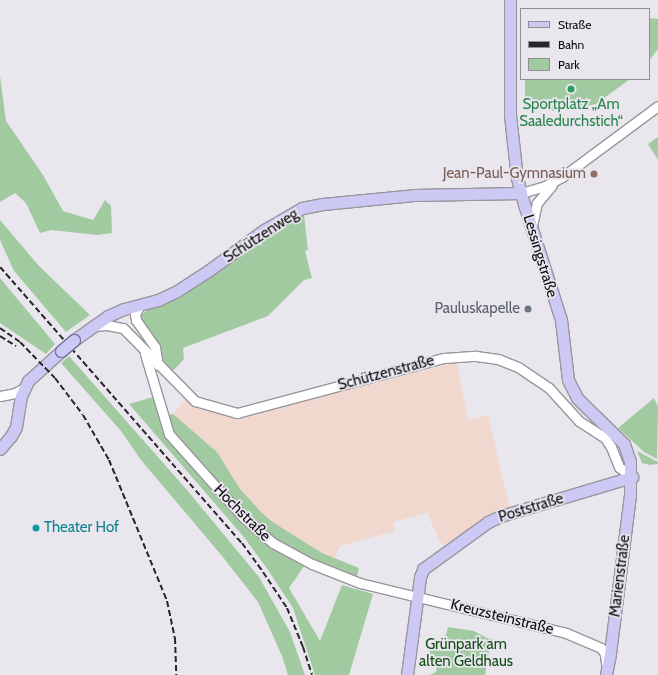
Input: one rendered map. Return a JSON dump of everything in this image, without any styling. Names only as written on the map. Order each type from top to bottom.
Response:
[{"type":"main road","name":"Lessingstraße","points":[[510,0],[511,129],[521,192],[532,232],[561,320],[566,369],[571,388],[577,398],[624,444],[630,458],[632,477]]},
{"type":"main road","name":"Schützenweg","points":[[88,328],[115,312],[158,300],[177,291],[208,271],[264,230],[302,208],[323,204],[414,195],[521,192]]},
{"type":"main road","points":[[0,449],[11,436],[16,427],[24,388],[35,374],[88,328]]},
{"type":"main road","name":"Poststraße","points":[[407,675],[420,574],[423,569],[493,519],[632,477]]},
{"type":"main road","name":"Marienstraße","points":[[606,672],[610,654],[610,634],[632,477]]},
{"type":"street","points":[[532,232],[533,216],[537,203],[550,186],[658,106]]},
{"type":"street","points":[[521,192],[545,186],[562,177]]},
{"type":"street","points":[[140,305],[135,314],[136,320],[155,347],[158,365]]},
{"type":"street","name":"Schützenstraße","points":[[88,328],[99,325],[115,326],[129,334],[195,401],[237,413],[444,358],[463,355],[486,357],[506,362],[530,374],[558,397],[578,421],[605,438],[611,447],[619,467],[632,477]]},
{"type":"street","name":"Hochstraße","points":[[142,348],[149,364],[166,428],[173,440],[243,517],[264,536],[286,551],[312,564],[364,584],[417,596]]},
{"type":"street","points":[[0,396],[15,393],[24,388]]},
{"type":"street","name":"Kreuzsteinstraße","points":[[417,596],[516,620],[587,641],[601,648],[605,654]]},
{"type":"street","points":[[606,672],[605,654],[610,634]]},
{"type":"street","name":"Kreuzsteinstraße","points":[[587,641],[600,642],[610,634]]},
{"type":"shaded area","points":[[457,362],[468,420],[488,415],[510,510],[442,546],[427,513],[393,522],[395,531],[340,546],[335,558],[322,553],[274,523],[262,513],[240,489],[217,452],[173,414],[185,400],[240,418]]},
{"type":"green space","name":"Sportplatz „Am Saaledurchstich“","points":[[650,18],[658,19],[658,49],[650,60]]},
{"type":"green space","points":[[0,76],[6,121],[43,175],[63,211],[93,220],[105,200],[111,206],[112,233],[97,235],[51,230],[40,233],[26,203],[15,193],[0,202]]},
{"type":"green space","name":"Sportplatz „Am Saaledurchstich“","points":[[525,80],[629,80],[596,104],[570,109],[550,111],[543,104],[525,99]]},
{"type":"green space","points":[[658,137],[658,160],[648,144]]},
{"type":"green space","points":[[304,215],[308,250],[305,251],[312,278],[304,280],[268,316],[183,348],[184,359],[172,372],[160,356],[141,324],[140,316],[150,308],[175,298],[285,222]]},
{"type":"green space","points":[[0,220],[39,266],[90,315],[66,332],[14,271],[0,240]]},
{"type":"green space","points":[[0,278],[55,344],[46,354],[0,323]]},
{"type":"green space","points":[[69,356],[187,490],[259,577],[290,632],[305,675],[288,675],[282,656],[258,602],[222,556],[141,460],[121,431],[61,363]]},
{"type":"green space","points":[[153,397],[165,436],[241,523],[261,540],[283,555],[305,565],[289,588],[320,641],[342,585],[373,594],[349,675],[315,675],[293,608],[266,567],[243,536],[129,404]]},
{"type":"green space","points":[[654,398],[658,407],[657,459],[644,452],[618,428]]},
{"type":"green space","points":[[173,414],[217,452],[240,489],[262,513],[274,523],[322,553],[359,568],[357,577],[307,557],[274,539],[238,506],[180,440],[172,428],[167,415]]},
{"type":"green space","points":[[637,451],[658,462],[658,464],[650,465],[642,463]]},
{"type":"green space","name":"Grünpark am alten Geldhaus","points":[[448,627],[474,631],[487,638],[506,642],[504,646],[490,644],[485,675],[430,675],[436,672],[438,660],[429,657],[430,649],[442,651]]},
{"type":"railway","points":[[0,267],[242,543],[287,608],[303,647],[312,675]]},
{"type":"railway","points":[[0,328],[20,342],[55,378],[83,415],[109,460],[167,601],[175,638],[176,675]]},
{"type":"railway","points":[[0,336],[16,346]]},
{"type":"place","name":"Sportplatz „Am Saaledurchstich“","points":[[571,89]]},
{"type":"place","name":"Jean-Paul-Gymnasium","points":[[594,174]]},
{"type":"place","name":"Pauluskapelle","points":[[528,309]]},
{"type":"place","name":"Theater Hof","points":[[36,528]]}]
